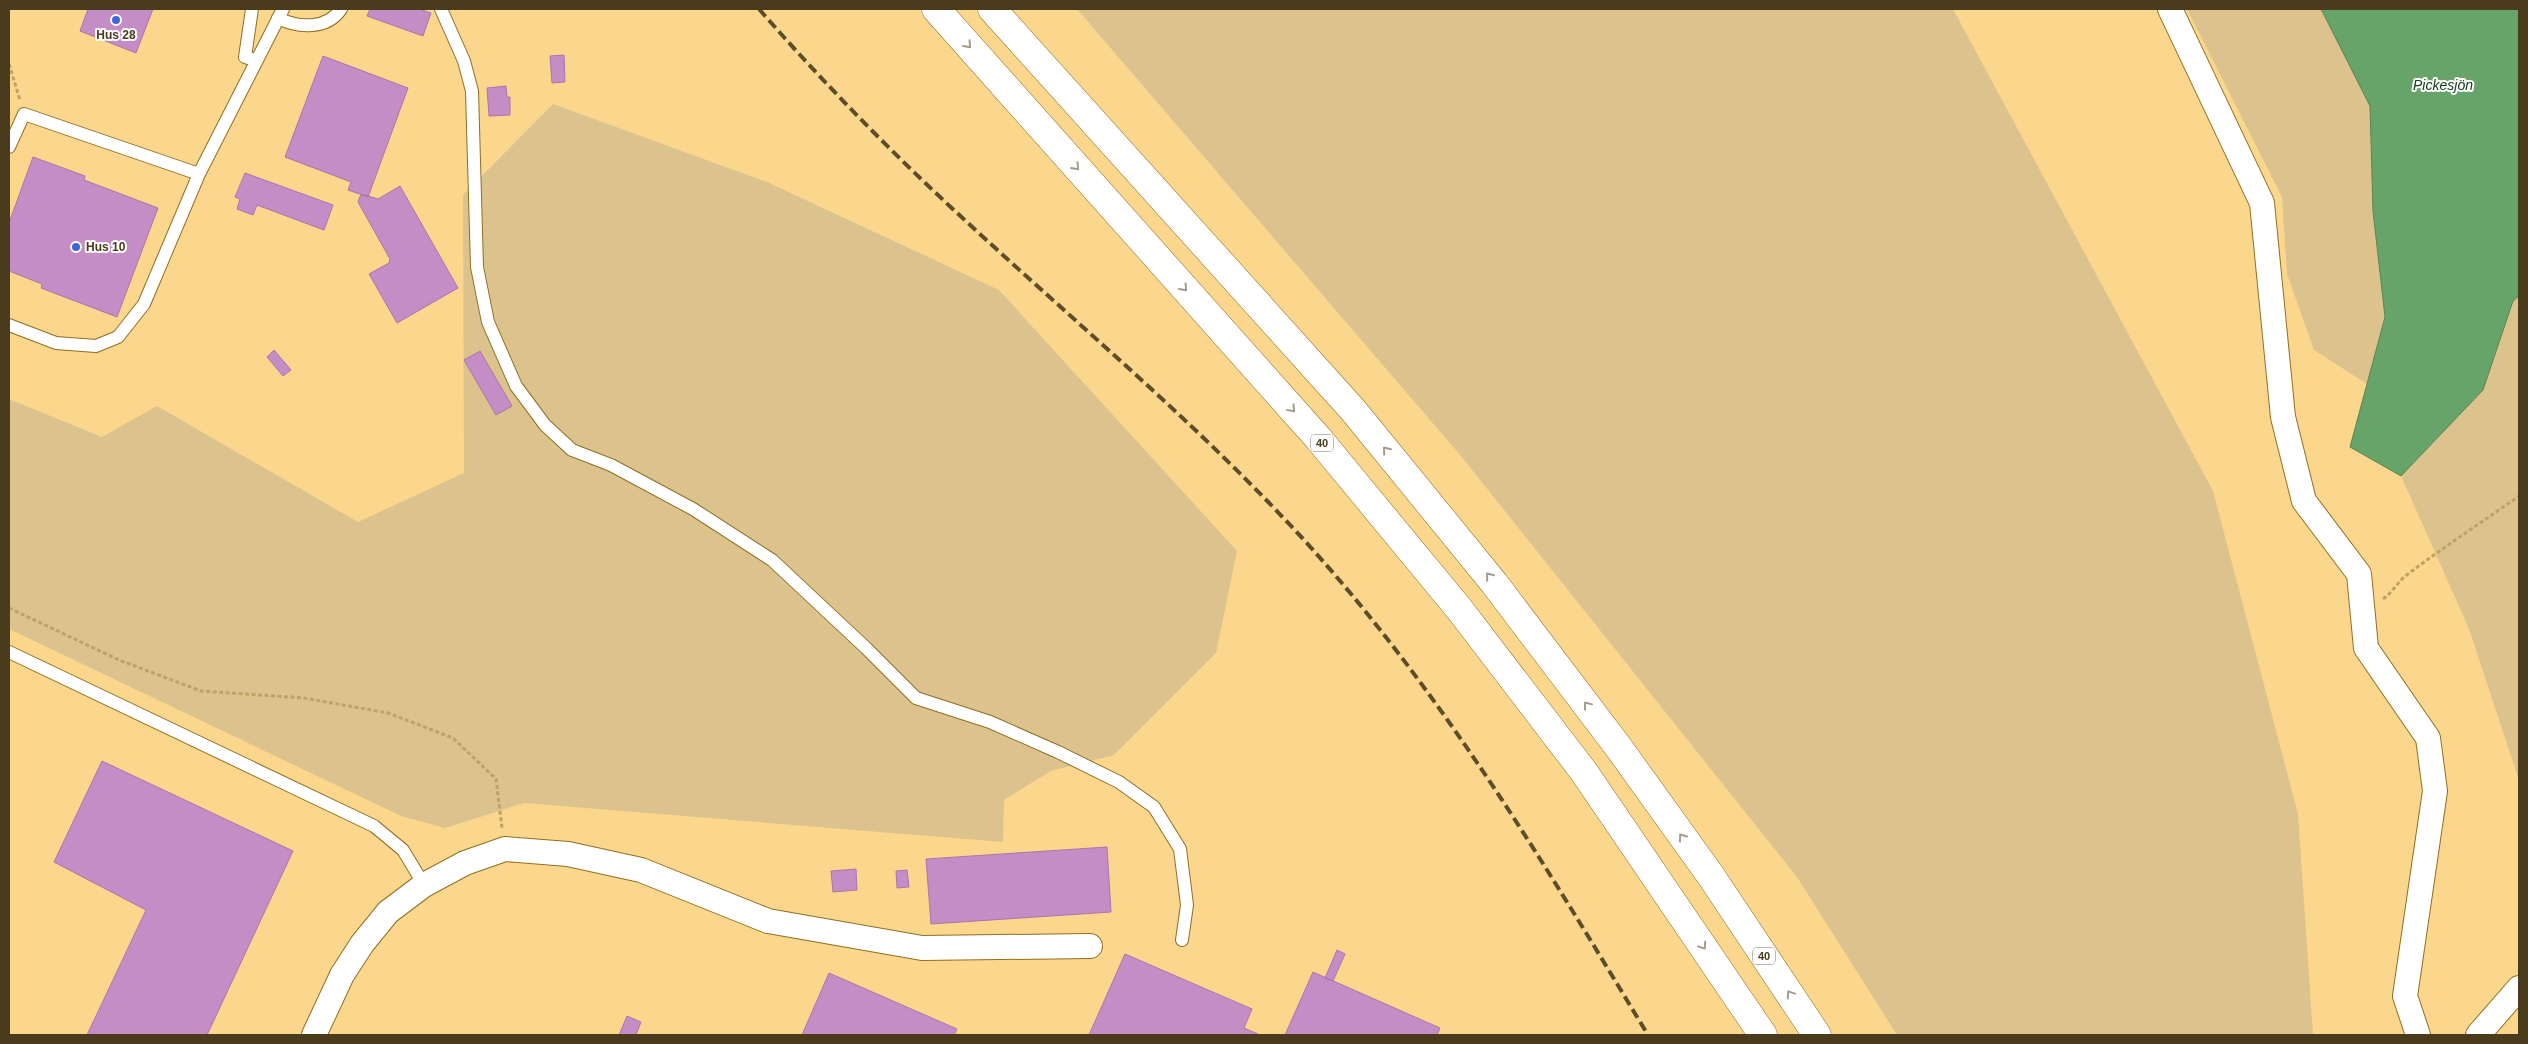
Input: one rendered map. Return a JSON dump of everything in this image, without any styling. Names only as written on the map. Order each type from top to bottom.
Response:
[{"type":"highway","name":"40","points":[[936,9],[1318,438],[1460,610],[1584,772],[1763,1035]]},
{"type":"highway","name":"40","points":[[992,9],[1353,410],[1494,582],[1619,748],[1711,876],[1817,1035]]},
{"type":"street","points":[[2170,9],[2262,203],[2283,417],[2304,501],[2359,574],[2366,648],[2428,738],[2435,792],[2405,996],[2418,1035]]},
{"type":"street","points":[[314,1035],[342,975],[362,944],[388,912],[424,885],[465,863],[505,849],[568,854],[641,870],[768,921],[922,948],[1090,946]]},
{"type":"street","points":[[2478,1035],[2519,988]]},
{"type":"lane","points":[[252,9],[245,57],[255,60]]},
{"type":"lane","points":[[9,325],[56,343],[96,346],[118,336],[144,304],[199,174],[255,60],[280,14],[292,25],[322,24],[338,14],[341,9]]},
{"type":"lane","points":[[441,9],[464,61],[472,91],[477,267],[488,322],[516,386],[545,425],[572,450],[611,465],[693,509],[772,560],[916,698],[990,722],[1058,752],[1119,782],[1154,807],[1180,849],[1187,905],[1182,940]]},
{"type":"lane","points":[[9,146],[24,114],[199,174]]},
{"type":"lane","points":[[9,652],[374,826],[403,850],[424,885]]},
{"type":"path","points":[[9,64],[24,114]]},
{"type":"path","points":[[2362,611],[2386,596],[2406,575],[2426,562],[2442,548],[2519,496]]},
{"type":"path","points":[[9,608],[119,660],[201,691],[304,698],[388,713],[454,738],[496,778],[505,849]]},
{"type":"shaded area","points":[[1077,9],[1953,9],[2213,491],[2298,814],[2313,1035],[1897,1035],[1797,877],[1461,456]]},
{"type":"shaded area","points":[[2187,9],[2321,9],[2370,106],[2373,211],[2385,317],[2367,384],[2314,350],[2287,274],[2282,197]]},
{"type":"shaded area","points":[[553,104],[767,182],[999,290],[1237,551],[1216,653],[1114,755],[1051,771],[1004,800],[1003,842],[524,803],[445,828],[401,816],[9,629],[9,399],[102,437],[157,406],[358,522],[464,473],[463,195]]},
{"type":"shaded area","points":[[2519,296],[2519,780],[2469,629],[2401,476],[2483,390],[2513,301]]},
{"type":"water","name":"Pickesjön","points":[[2321,9],[2519,9],[2519,296],[2513,301],[2483,390],[2401,476],[2350,447],[2385,317],[2373,211],[2370,106]]},
{"type":"building","name":"Hus 28","points":[[88,9],[153,9],[136,53],[80,31]]},
{"type":"building","points":[[370,9],[419,9],[431,13],[423,36],[367,16]]},
{"type":"building","points":[[564,55],[565,82],[552,83],[550,56]]},
{"type":"building","points":[[323,56],[408,88],[368,197],[348,190],[351,182],[285,157]]},
{"type":"building","points":[[506,86],[507,97],[510,97],[510,115],[489,116],[487,88]]},
{"type":"building","name":"Hus 10","points":[[33,157],[85,176],[84,180],[158,208],[117,317],[41,288],[42,284],[9,271],[9,223]]},
{"type":"building","points":[[245,173],[333,205],[324,230],[257,205],[253,215],[237,209],[240,199],[235,197]]},
{"type":"building","points":[[400,186],[458,288],[397,323],[369,274],[389,263],[390,259],[358,202],[361,194],[378,199]]},
{"type":"building","points":[[274,350],[291,370],[283,376],[267,357]]},
{"type":"building","points":[[480,351],[512,406],[496,415],[464,360]]},
{"type":"building","points":[[102,761],[293,851],[207,1035],[87,1035],[146,910],[54,862]]},
{"type":"building","points":[[1107,847],[1111,912],[931,924],[926,859]]},
{"type":"building","points":[[856,869],[857,890],[833,892],[831,871]]},
{"type":"building","points":[[907,870],[909,887],[897,888],[896,871]]},
{"type":"building","points":[[1337,950],[1345,954],[1333,981],[1325,978]]},
{"type":"building","points":[[1125,954],[1252,1009],[1244,1028],[1260,1035],[1089,1035]]},
{"type":"building","points":[[1313,972],[1440,1028],[1437,1035],[1285,1035]]},
{"type":"building","points":[[829,973],[957,1029],[954,1035],[802,1035]]},
{"type":"building","points":[[627,1016],[641,1022],[636,1035],[619,1035]]},
{"type":"railway","points":[[759,9],[806,62],[879,138],[999,252],[1177,413],[1263,496],[1354,597],[1445,717],[1488,779],[1570,906],[1648,1035]]},
{"type":"place","name":"Hus 28","points":[[116,20]]},
{"type":"place","name":"Hus 10","points":[[76,247]]}]
